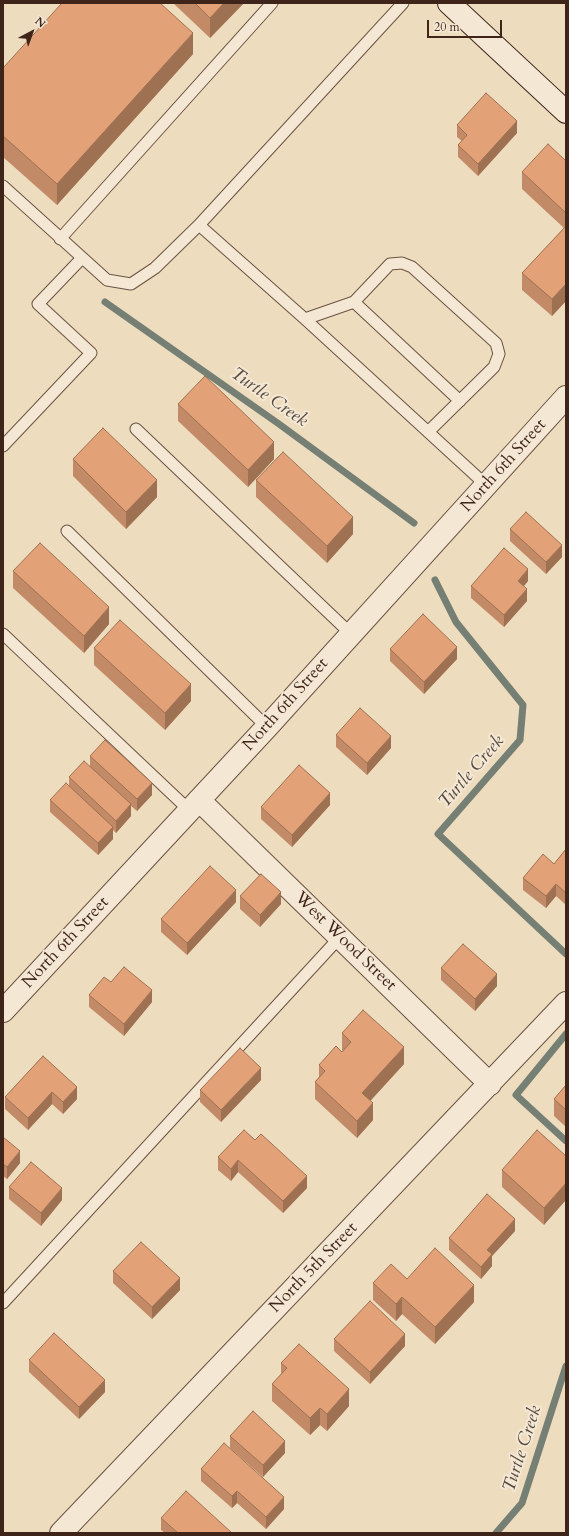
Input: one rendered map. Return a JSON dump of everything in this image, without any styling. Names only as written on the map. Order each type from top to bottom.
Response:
[{"type":"street","points":[[449,3],[566,112]]},
{"type":"street","name":"North 6th Street","points":[[3,1011],[267,727],[566,397]]},
{"type":"street","name":"West Wood Street","points":[[194,805],[340,938],[490,1084]]},
{"type":"street","name":"North 5th Street","points":[[61,1533],[566,1003]]},
{"type":"lane","points":[[60,239],[272,3]]},
{"type":"lane","points":[[3,186],[107,280],[131,284],[155,268],[199,225],[403,3]]},
{"type":"lane","points":[[199,225],[305,319],[486,485]]},
{"type":"lane","points":[[3,446],[91,353],[38,304],[82,258]]},
{"type":"lane","points":[[305,319],[354,302],[390,264],[402,263],[412,267],[496,343],[499,354],[494,367],[428,432]]},
{"type":"lane","points":[[354,302],[460,401]]},
{"type":"lane","points":[[136,429],[351,634]]},
{"type":"lane","points":[[67,531],[267,727]]},
{"type":"lane","points":[[3,634],[194,805]]},
{"type":"lane","points":[[3,1303],[340,938]]},
{"type":"building","points":[[62,3],[160,3],[193,33],[57,184],[3,136],[3,68]]},
{"type":"building","points":[[195,3],[224,3],[210,18]]},
{"type":"building","points":[[486,93],[517,121],[478,164],[458,145],[467,135],[457,125]]},
{"type":"building","points":[[548,144],[566,161],[566,213],[522,172]]},
{"type":"building","points":[[566,226],[566,284],[552,299],[522,273]]},
{"type":"building","points":[[205,376],[274,442],[248,470],[178,404]]},
{"type":"building","points":[[103,428],[157,480],[126,512],[73,459]]},
{"type":"building","points":[[283,452],[353,517],[327,546],[256,480]]},
{"type":"building","points":[[526,512],[562,545],[546,562],[510,529]]},
{"type":"building","points":[[40,543],[109,607],[84,636],[13,571]]},
{"type":"building","points":[[504,548],[528,569],[518,581],[527,589],[504,615],[471,586]]},
{"type":"building","points":[[423,614],[457,647],[424,682],[390,649]]},
{"type":"building","points":[[120,620],[191,684],[165,713],[94,648]]},
{"type":"building","points":[[360,708],[391,736],[367,763],[336,735]]},
{"type":"building","points":[[105,740],[152,783],[137,799],[90,756]]},
{"type":"building","points":[[84,761],[131,804],[116,821],[69,777]]},
{"type":"building","points":[[299,765],[330,793],[292,835],[261,807]]},
{"type":"building","points":[[66,783],[113,827],[98,843],[50,800]]},
{"type":"building","points":[[566,849],[566,893],[556,884],[546,896],[523,878],[543,854],[554,864]]},
{"type":"building","points":[[210,866],[236,890],[187,943],[161,919]]},
{"type":"building","points":[[261,874],[281,892],[260,915],[240,896]]},
{"type":"building","points":[[463,944],[497,974],[475,999],[441,968]]},
{"type":"building","points":[[124,967],[152,990],[124,1024],[89,995],[104,977],[111,982]]},
{"type":"building","points":[[363,1010],[404,1047],[362,1093],[373,1103],[357,1121],[315,1082],[325,1071],[319,1065],[336,1046],[342,1052],[351,1042],[342,1033]]},
{"type":"building","points":[[240,1048],[261,1068],[221,1110],[200,1090]]},
{"type":"building","points":[[43,1056],[77,1087],[63,1102],[52,1092],[28,1118],[5,1097]]},
{"type":"building","points":[[566,1085],[566,1110],[554,1099]]},
{"type":"building","points":[[244,1130],[255,1140],[261,1134],[307,1176],[283,1201],[238,1160],[231,1169],[218,1157]]},
{"type":"building","points":[[537,1130],[566,1156],[566,1183],[544,1208],[502,1170]]},
{"type":"building","points":[[3,1137],[20,1151],[7,1167],[3,1164]]},
{"type":"building","points":[[31,1162],[62,1188],[41,1213],[9,1187]]},
{"type":"building","points":[[487,1194],[515,1219],[487,1250],[492,1254],[481,1267],[449,1238]]},
{"type":"building","points":[[141,1242],[180,1278],[152,1307],[113,1271]]},
{"type":"building","points":[[435,1248],[474,1285],[435,1327],[402,1297],[396,1304],[373,1283],[391,1264],[407,1279]]},
{"type":"building","points":[[370,1301],[405,1334],[370,1372],[334,1339]]},
{"type":"building","points":[[54,1333],[105,1380],[79,1407],[29,1360]]},
{"type":"building","points":[[299,1344],[349,1389],[327,1414],[320,1408],[310,1418],[272,1384],[287,1368],[281,1363]]},
{"type":"building","points":[[253,1411],[285,1441],[263,1465],[230,1436]]},
{"type":"building","points":[[224,1443],[284,1497],[266,1517],[237,1491],[232,1496],[201,1469]]},
{"type":"building","points":[[186,1491],[232,1533],[178,1533],[161,1518]]},
{"type":"waterway","name":"Turtle Creek","points":[[105,302],[279,424],[414,523]]},
{"type":"waterway","name":"Turtle Creek","points":[[435,580],[456,622],[523,705],[520,740],[438,834],[566,954]]},
{"type":"waterway","name":"Turtle Creek","points":[[566,1034],[516,1095],[566,1141]]},
{"type":"waterway","name":"Turtle Creek","points":[[496,1533],[522,1503],[566,1366]]}]
